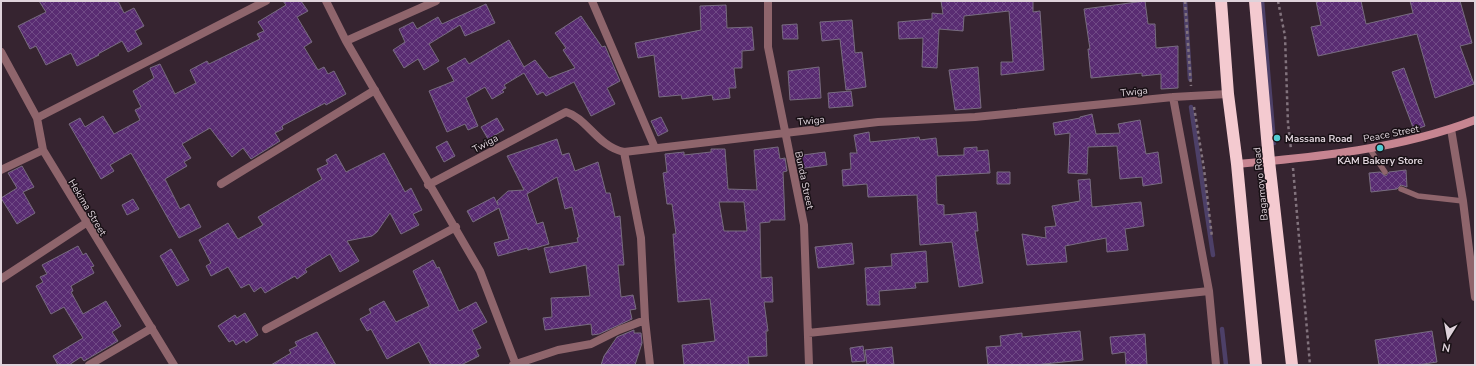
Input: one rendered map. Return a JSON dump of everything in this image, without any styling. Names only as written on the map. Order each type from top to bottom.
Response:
[{"type":"highway","name":"Bagamoyo Road","points":[[1221,1],[1228,94],[1237,164],[1256,365]]},
{"type":"highway","name":"Bagamoyo Road","points":[[1255,1],[1269,161],[1292,365]]},
{"type":"street","points":[[37,118],[266,1]]},
{"type":"street","points":[[326,1],[346,42],[375,90],[428,185],[456,227],[480,272],[515,365],[558,350],[591,344],[619,330],[645,320]]},
{"type":"street","points":[[346,42],[436,1]]},
{"type":"street","points":[[592,1],[656,148]]},
{"type":"street","name":"Bunda Street","points":[[768,1],[768,47],[784,133],[804,225],[809,365]]},
{"type":"street","name":"Hekima Street","points":[[1,52],[37,118],[43,150],[86,223],[174,365]]},
{"type":"street","points":[[220,184],[375,90]]},
{"type":"street","name":"Twiga","points":[[428,185],[566,112],[572,114],[597,138],[613,150],[624,152],[878,122],[975,117],[1173,97],[1228,94]]},
{"type":"street","points":[[1173,97],[1209,291],[1216,365]]},
{"type":"street","name":"Peace Street","points":[[1237,164],[1292,160],[1404,142],[1451,129],[1475,120]]},
{"type":"street","points":[[1451,129],[1474,277],[1475,297]]},
{"type":"street","points":[[1,170],[43,150]]},
{"type":"street","points":[[624,152],[641,238],[645,320],[650,365]]},
{"type":"street","points":[[1,279],[86,223]]},
{"type":"street","points":[[266,329],[456,227]]},
{"type":"street","points":[[808,333],[1209,291]]},
{"type":"street","points":[[89,365],[152,328]]},
{"type":"lane","points":[[1369,148],[1385,172]]},
{"type":"lane","points":[[1401,189],[1418,196],[1463,201]]},
{"type":"path","points":[[1185,1],[1192,97],[1204,169],[1212,239]]},
{"type":"path","points":[[1278,1],[1286,36],[1288,124],[1310,365]]},
{"type":"building","points":[[39,1],[118,1],[124,13],[134,8],[144,26],[135,31],[142,44],[128,52],[122,41],[77,66],[71,53],[46,65],[36,46],[30,49],[18,26],[46,12]]},
{"type":"building","points":[[283,1],[301,1],[308,11],[297,17],[312,42],[304,47],[318,70],[324,67],[328,74],[334,71],[346,94],[326,105],[325,103],[282,126],[283,129],[275,133],[280,141],[251,159],[243,148],[232,157],[210,128],[182,144],[191,158],[184,162],[187,166],[165,179],[180,209],[189,204],[201,227],[179,238],[131,153],[110,165],[114,171],[101,179],[69,124],[80,118],[85,127],[103,116],[114,134],[140,120],[135,110],[141,107],[133,91],[154,78],[150,68],[160,64],[175,94],[196,83],[190,70],[207,61],[209,64],[260,39],[257,34],[264,31],[258,22],[286,5]]},
{"type":"building","points":[[941,1],[1033,1],[1033,12],[1040,11],[1044,70],[1001,75],[1001,62],[1013,62],[1009,11],[964,16],[963,31],[939,29],[937,68],[922,67],[923,38],[899,39],[898,22],[932,19],[932,13],[943,14]]},
{"type":"building","points":[[1145,1],[1148,24],[1155,24],[1156,48],[1178,46],[1178,88],[1161,89],[1161,74],[1142,76],[1142,73],[1091,78],[1088,49],[1090,49],[1084,9]]},
{"type":"building","points":[[1316,1],[1361,1],[1366,24],[1413,13],[1410,1],[1460,1],[1472,43],[1460,46],[1474,84],[1435,98],[1417,34],[1318,56],[1311,27],[1321,25]]},
{"type":"building","points":[[486,4],[495,23],[465,36],[460,25],[429,44],[439,61],[424,70],[418,59],[404,68],[393,50],[405,42],[399,29],[413,22],[417,29],[438,17],[442,24]]},
{"type":"building","points":[[726,5],[727,28],[752,27],[754,50],[742,51],[742,68],[734,68],[736,88],[729,88],[730,98],[713,100],[712,95],[682,99],[681,95],[659,97],[654,55],[638,58],[635,43],[701,30],[700,6]]},
{"type":"building","points":[[581,16],[602,47],[605,46],[620,81],[607,88],[615,104],[591,116],[574,82],[546,96],[543,92],[537,95],[524,73],[504,85],[506,88],[502,90],[504,92],[492,99],[485,87],[466,98],[478,126],[468,130],[465,124],[447,132],[429,91],[454,81],[447,68],[465,58],[469,64],[509,40],[524,67],[535,60],[549,78],[575,68],[563,50],[566,48],[555,33]]},
{"type":"building","points":[[852,20],[855,53],[862,52],[866,87],[846,90],[840,39],[822,41],[820,22]]},
{"type":"building","points":[[797,24],[798,39],[783,39],[782,25]]},
{"type":"building","points":[[819,67],[821,98],[790,100],[788,71]]},
{"type":"building","points":[[978,67],[981,108],[955,110],[949,70]]},
{"type":"building","points":[[1404,68],[1425,126],[1414,130],[1392,72]]},
{"type":"building","points":[[851,91],[853,106],[829,108],[828,93]]},
{"type":"building","points":[[1092,114],[1096,134],[1120,133],[1118,124],[1140,120],[1146,154],[1158,152],[1162,183],[1143,186],[1142,177],[1120,179],[1117,146],[1088,147],[1087,174],[1068,173],[1070,133],[1055,135],[1053,123]]},
{"type":"building","points":[[661,117],[668,131],[658,136],[651,121]]},
{"type":"building","points":[[497,118],[504,130],[488,139],[481,127]]},
{"type":"building","points":[[869,132],[870,142],[919,137],[920,140],[936,138],[938,156],[964,155],[964,148],[977,147],[977,151],[988,150],[990,173],[936,176],[937,204],[944,205],[944,215],[976,212],[978,231],[975,231],[983,283],[959,287],[952,242],[920,245],[917,195],[868,197],[867,184],[843,186],[842,170],[851,169],[850,153],[857,153],[854,135]]},
{"type":"building","points":[[557,139],[562,155],[569,153],[575,171],[598,162],[606,193],[610,193],[615,217],[620,216],[624,265],[618,265],[621,297],[633,295],[636,309],[630,310],[632,319],[599,334],[592,335],[591,324],[545,330],[543,318],[552,317],[551,298],[590,296],[586,265],[550,273],[544,248],[578,242],[577,238],[579,237],[572,207],[565,209],[557,177],[527,194],[537,224],[543,222],[549,244],[498,256],[494,243],[509,239],[499,208],[473,222],[467,211],[494,197],[498,205],[497,201],[508,191],[524,190],[507,156]]},
{"type":"building","points":[[447,141],[455,156],[444,162],[436,147]]},
{"type":"building","points":[[778,147],[780,159],[785,158],[787,171],[783,172],[785,220],[770,220],[770,222],[760,223],[761,278],[772,277],[773,302],[764,302],[768,331],[766,331],[767,356],[748,357],[749,365],[684,365],[682,345],[715,341],[710,299],[678,302],[673,234],[676,234],[672,204],[667,204],[663,173],[667,172],[665,154],[684,152],[684,155],[711,152],[711,149],[725,149],[728,189],[757,190],[754,150]],"holes":[[[719,202],[744,202],[747,231],[724,231]]]},
{"type":"building","points":[[825,152],[827,165],[798,169],[796,156]]},
{"type":"building","points":[[384,153],[405,192],[411,188],[422,210],[413,214],[419,225],[401,234],[390,213],[377,232],[372,236],[347,241],[359,261],[340,272],[330,254],[305,269],[307,272],[297,279],[295,276],[265,293],[261,287],[254,292],[249,284],[241,288],[228,267],[211,276],[206,266],[211,263],[199,240],[228,223],[238,239],[263,225],[258,217],[322,179],[317,169],[328,164],[326,160],[336,154],[346,172]]},
{"type":"building","points":[[22,166],[34,187],[23,192],[35,213],[17,224],[1,198],[17,188],[8,173]]},
{"type":"building","points":[[1406,170],[1407,187],[1401,185],[1397,189],[1371,192],[1369,173],[1380,172],[1386,176],[1389,172]]},
{"type":"building","points":[[997,172],[1010,172],[1010,184],[997,184]]},
{"type":"building","points":[[1090,179],[1092,207],[1141,202],[1144,226],[1125,229],[1128,250],[1107,252],[1106,238],[1065,246],[1067,262],[1027,265],[1022,234],[1046,238],[1045,227],[1056,226],[1052,206],[1080,201],[1078,180]]},
{"type":"building","points":[[133,199],[139,209],[127,215],[122,205]]},
{"type":"building","points":[[852,243],[854,264],[818,268],[815,247]]},
{"type":"building","points":[[78,246],[83,255],[86,253],[94,266],[91,267],[94,273],[71,286],[73,291],[71,292],[83,314],[106,301],[121,326],[112,332],[118,341],[84,361],[81,357],[69,365],[58,365],[53,356],[83,338],[64,307],[51,314],[36,286],[43,282],[40,277],[47,274],[42,265]]},
{"type":"building","points":[[171,249],[189,280],[177,286],[160,256]]},
{"type":"building","points":[[926,251],[928,282],[915,283],[916,288],[879,291],[880,305],[867,305],[865,268],[892,266],[891,254]]},
{"type":"building","points":[[433,260],[437,268],[439,267],[459,311],[476,302],[487,322],[472,330],[481,348],[476,350],[479,356],[461,365],[431,365],[419,342],[387,359],[371,329],[367,331],[360,319],[371,313],[369,309],[384,301],[396,322],[429,306],[413,271]]},
{"type":"building","points":[[245,313],[258,335],[246,343],[244,340],[236,345],[233,340],[229,342],[218,326],[235,315],[237,318]]},
{"type":"building","points":[[634,330],[634,333],[641,333],[642,343],[635,365],[601,365],[604,356],[617,337]]},
{"type":"building","points":[[1080,331],[1083,360],[1034,365],[988,365],[986,347],[1001,346],[1000,336],[1022,333],[1022,337]]},
{"type":"building","points":[[1432,331],[1437,362],[1417,365],[1379,365],[1375,340]]},
{"type":"building","points":[[317,332],[336,365],[271,365],[291,353],[289,350],[297,346],[295,342]]},
{"type":"building","points":[[1145,334],[1147,365],[1126,365],[1125,352],[1112,354],[1110,337]]},
{"type":"building","points":[[863,346],[865,361],[852,362],[850,348]]},
{"type":"building","points":[[892,347],[894,365],[867,365],[865,350]]},
{"type":"waterway","points":[[1185,1],[1190,79]]},
{"type":"waterway","points":[[1262,1],[1274,143]]},
{"type":"waterway","points":[[1191,107],[1213,255]]},
{"type":"waterway","points":[[1222,329],[1226,365]]},
{"type":"place","name":"Massana Road","points":[[1277,138]]},
{"type":"place","name":"KAM Bakery Store","points":[[1380,148]]}]
